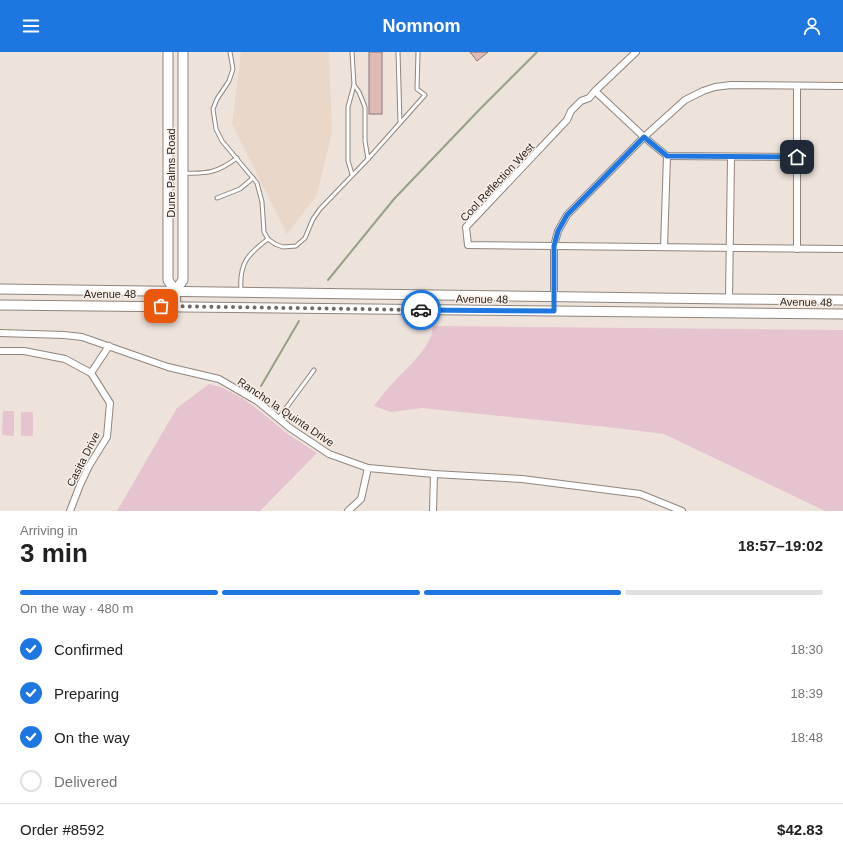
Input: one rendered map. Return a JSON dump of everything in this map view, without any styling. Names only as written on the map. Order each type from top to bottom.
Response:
[{"type":"main road","name":"Dune Palms Road","points":[[168,52],[168,280],[175,291],[176,306]]},
{"type":"main road","name":"Dune Palms Road","points":[[175,291],[184,280],[183,52]]},
{"type":"main road","points":[[168,66],[174,67],[176,70],[183,104]]},
{"type":"main road","points":[[169,133],[176,168],[180,173],[183,173]]},
{"type":"main road","name":"Avenue 48","points":[[0,289],[843,300]]},
{"type":"main road","points":[[554,297],[554,311]]},
{"type":"main road","points":[[647,313],[669,307],[726,307],[729,304],[729,299]]},
{"type":"main road","name":"Avenue 48","points":[[0,305],[843,314]]},
{"type":"street","name":"Cool Reflection West","points":[[636,52],[589,98],[581,101],[571,111],[567,120],[466,228],[468,245],[843,249]]},
{"type":"street","points":[[554,297],[554,246],[558,231],[567,215],[644,137],[685,100],[703,91],[732,85],[843,86]]},
{"type":"street","points":[[797,86],[797,249]]},
{"type":"street","points":[[595,91],[644,137],[667,156],[797,157]]},
{"type":"street","points":[[664,247],[667,156]]},
{"type":"street","points":[[729,299],[732,157]]},
{"type":"street","name":"Rancho la Quinta Drive","points":[[0,333],[76,336],[168,367],[219,379],[257,401],[290,428],[329,454],[368,468],[434,474],[522,479],[640,494],[682,511]]},
{"type":"street","points":[[0,351],[24,351],[65,359],[91,372],[109,346]]},
{"type":"street","name":"Casita Drive","points":[[70,511],[89,466],[107,437],[110,403],[91,372]]},
{"type":"street","points":[[348,511],[361,499],[368,468]]},
{"type":"street","points":[[433,511],[434,474]]},
{"type":"lane","points":[[230,52],[233,69],[229,81],[217,99],[213,109],[216,129],[222,141],[257,183],[262,202],[264,232],[268,239],[275,244],[283,246],[296,246],[305,238],[313,218],[320,209],[368,159],[425,95],[417,89],[418,52]]},
{"type":"lane","points":[[352,52],[354,85],[348,107],[348,161],[352,174]]},
{"type":"lane","points":[[398,52],[400,122]]},
{"type":"lane","points":[[354,85],[359,92],[365,107],[368,159]]},
{"type":"lane","points":[[183,173],[208,173],[226,166],[237,158]]},
{"type":"lane","points":[[217,198],[240,189],[253,178]]},
{"type":"lane","points":[[241,292],[240,278],[243,264],[268,239]]},
{"type":"lane","points":[[278,419],[314,370]]},
{"type":"shaded area","points":[[241,52],[329,52],[332,132],[317,195],[287,234],[232,124]]},
{"type":"shaded area","points":[[433,326],[843,330],[843,511],[825,511],[664,434],[422,408],[391,412],[374,406],[387,389],[423,350],[432,334]]},
{"type":"shaded area","points":[[209,384],[223,388],[242,398],[285,432],[317,453],[260,511],[117,511],[177,408]]},
{"type":"shaded area","points":[[3,411],[14,411],[14,436],[2,435]]},
{"type":"shaded area","points":[[21,412],[33,412],[33,436],[21,436]]},
{"type":"building","points":[[369,52],[382,52],[382,114],[369,114]]},
{"type":"building","points":[[470,52],[488,52],[477,61]]},
{"type":"waterway","points":[[328,280],[394,199],[537,52]]},
{"type":"waterway","points":[[261,386],[299,321]]},
{"type":"way so far","points":[[161,306],[196,308],[421,310]]},
{"type":"route","points":[[421,310],[554,311],[554,246],[558,231],[567,215],[644,137],[667,156],[797,157]]}]
